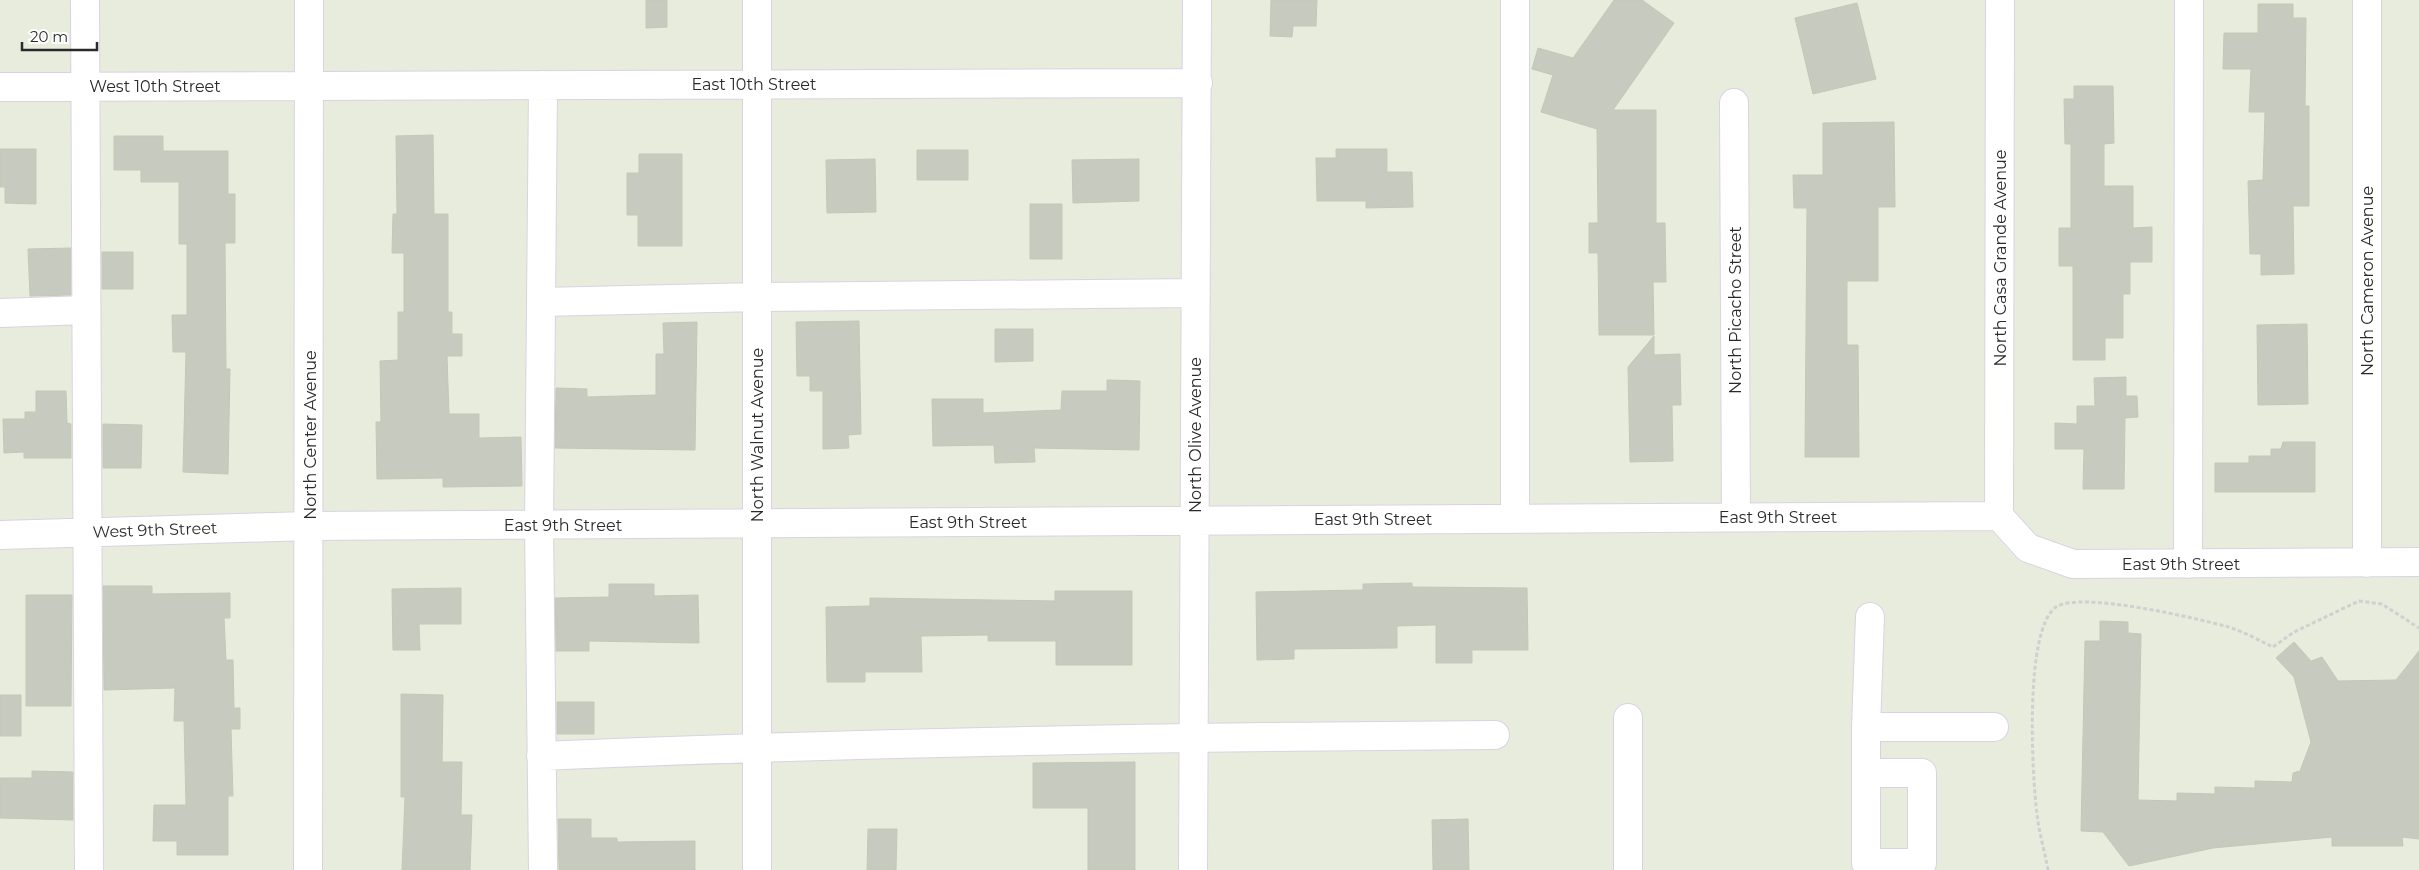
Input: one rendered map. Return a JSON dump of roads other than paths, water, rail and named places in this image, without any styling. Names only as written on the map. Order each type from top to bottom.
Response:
[{"type":"street","points":[[85,0],[89,870]]},
{"type":"street","name":"North Center Avenue","points":[[308,870],[310,526],[309,0]]},
{"type":"street","name":"North Walnut Avenue","points":[[757,0],[757,870]]},
{"type":"street","name":"North Olive Avenue","points":[[1193,870],[1198,0]]},
{"type":"street","points":[[1515,0],[1515,518]]},
{"type":"street","name":"North Casa Grande Avenue","points":[[1999,516],[2000,0]]},
{"type":"street","points":[[2188,564],[2189,0]]},
{"type":"street","name":"North Cameron Avenue","points":[[2367,0],[2367,563]]},
{"type":"street","name":"East 10th Street","points":[[309,86],[1198,83]]},
{"type":"street","points":[[543,85],[539,525],[543,870]]},
{"type":"street","name":"West 10th Street","points":[[0,87],[309,86]]},
{"type":"street","name":"North Picacho Street","points":[[1734,103],[1736,517]]},
{"type":"street","points":[[541,302],[757,297],[1196,293]]},
{"type":"street","points":[[0,313],[86,310]]},
{"type":"street","name":"East 9th Street","points":[[310,526],[1999,516],[2028,548],[2072,564],[2419,562]]},
{"type":"street","name":"West 9th Street","points":[[0,534],[310,526]]},
{"type":"street","points":[[1866,773],[1870,617]]},
{"type":"street","points":[[1866,727],[1994,727]]},
{"type":"street","points":[[1627,730],[1628,870]]},
{"type":"street","points":[[541,756],[757,747],[1193,737],[1495,735]]}]
